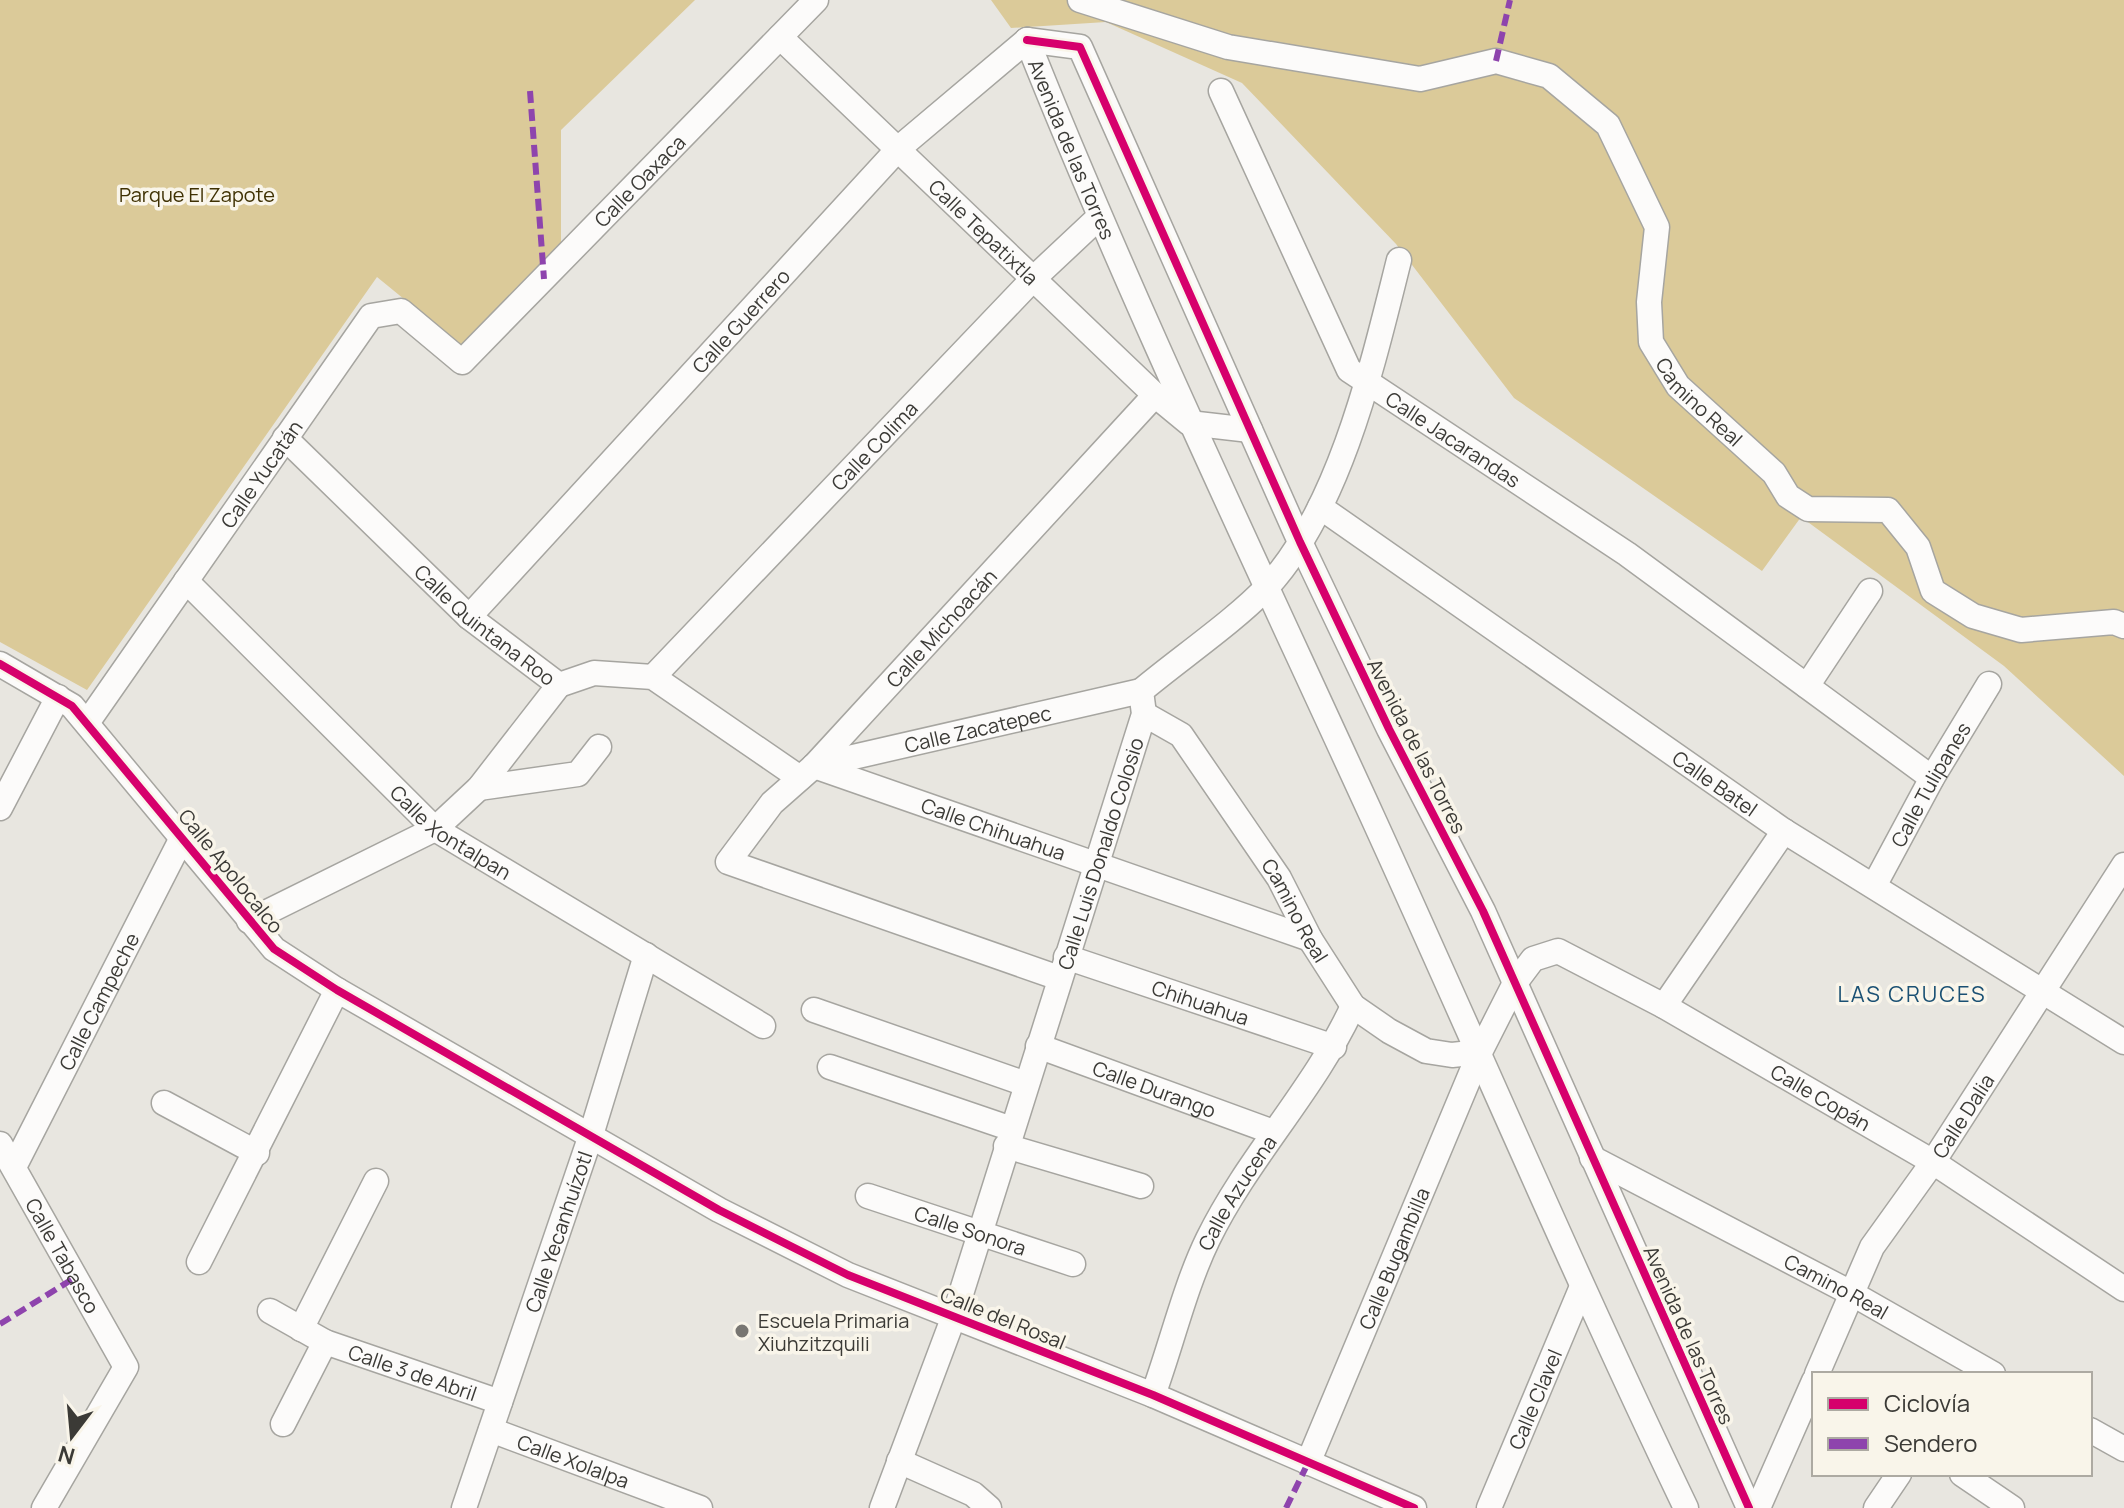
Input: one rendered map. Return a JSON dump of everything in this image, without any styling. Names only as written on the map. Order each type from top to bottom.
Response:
[{"type":"street","name":"Calle Oaxaca","points":[[462,362],[816,0]]},
{"type":"street","name":"Camino Real","points":[[1080,0],[1228,47],[1420,79],[1496,61],[1549,76],[1608,125],[1657,227],[1649,302],[1651,342],[1678,386],[1774,473],[1788,496],[1808,509],[1888,510],[1918,547],[1933,591],[1973,616],[2021,630],[2114,622],[2124,626]]},
{"type":"street","name":"Calle Tepatixtla","points":[[780,37],[1155,395],[1189,423]]},
{"type":"street","name":"Calle Guerrero","points":[[469,617],[899,148],[1027,40]]},
{"type":"street","name":"Avenida de las Torres","points":[[1686,1508],[1581,1289],[1480,1052],[1189,423],[1098,218],[1027,40],[1080,47],[1300,542],[1389,729],[1483,911],[1749,1508]]},
{"type":"street","name":"Calle Jacarandas","points":[[1221,91],[1349,370],[1627,554],[1932,778]]},
{"type":"street","name":"Calle Colima","points":[[653,677],[1033,279],[1098,218]]},
{"type":"street","points":[[1142,702],[1267,586],[1300,542],[1320,507],[1368,383],[1399,260]]},
{"type":"street","name":"Calle Yucatán","points":[[87,723],[371,316],[401,311],[462,362]]},
{"type":"street","name":"Calle Michoacán","points":[[1062,968],[728,862],[772,803],[807,772],[1155,395]]},
{"type":"street","points":[[1189,423],[1250,430]]},
{"type":"street","name":"Calle Quintana Roo","points":[[285,438],[469,617],[559,685],[594,673],[653,677]]},
{"type":"street","name":"Calle Batel","points":[[1320,507],[1784,831],[2124,1042]]},
{"type":"street","name":"Calle Xontalpan","points":[[186,581],[435,829],[763,1026]]},
{"type":"street","points":[[1807,686],[1870,591]]},
{"type":"street","name":"Calle Apolocalco","points":[[0,664],[72,706],[274,949],[337,990],[591,1135]]},
{"type":"street","points":[[653,677],[807,772]]},
{"type":"street","name":"Calle Tulipanes","points":[[1874,886],[1932,778],[1989,684]]},
{"type":"street","points":[[249,921],[435,829],[479,788],[559,685]]},
{"type":"street","points":[[0,808],[58,697]]},
{"type":"street","name":"Camino Real","points":[[1142,702],[1181,735],[1279,878],[1310,939],[1353,1006],[1426,1051],[1452,1055],[1480,1052]]},
{"type":"street","name":"Calle Zacatepec","points":[[807,772],[1142,702]]},
{"type":"street","name":"Calle Luis Donaldo Colosio","points":[[882,1508],[954,1316],[1062,968],[1098,863],[1142,702]]},
{"type":"street","points":[[479,788],[578,774],[599,747]]},
{"type":"street","name":"Calle Chihuahua","points":[[807,772],[1098,863],[1310,939]]},
{"type":"street","points":[[1664,1006],[1784,831]]},
{"type":"street","name":"Calle Campeche","points":[[14,1167],[183,836]]},
{"type":"street","name":"Calle Dalia","points":[[1818,1372],[1872,1247],[1933,1162],[2124,865]]},
{"type":"street","name":"Calle Copán","points":[[1515,983],[1533,959],[1558,951],[1664,1006],[1933,1162],[2124,1289]]},
{"type":"street","name":"Calle Yecanhuízotl","points":[[464,1508],[591,1135],[646,955]]},
{"type":"street","name":"Chihuahua","points":[[1062,968],[1334,1047]]},
{"type":"street","name":"Calle Bugambilla","points":[[1308,1463],[1480,1052],[1515,983]]},
{"type":"street","points":[[199,1262],[257,1153],[337,990]]},
{"type":"street","name":"Calle Azucena","points":[[1153,1395],[1207,1240],[1273,1132],[1334,1047],[1353,1006]]},
{"type":"street","points":[[814,1010],[1026,1084]]},
{"type":"street","name":"Calle Durango","points":[[1038,1046],[1273,1132]]},
{"type":"street","points":[[830,1067],[1141,1186]]},
{"type":"street","points":[[164,1103],[257,1153]]},
{"type":"street","name":"Calle del Rosal","points":[[591,1135],[719,1210],[833,1268],[1153,1395],[1414,1508]]},
{"type":"street","name":"Calle Tabasco","points":[[0,1144],[126,1367],[44,1508]]},
{"type":"street","name":"Camino Real","points":[[1592,1158],[1851,1293],[1989,1372]]},
{"type":"street","points":[[301,1329],[376,1181]]},
{"type":"street","name":"Calle Sonora","points":[[868,1196],[1073,1264]]},
{"type":"street","name":"Calle Clavel","points":[[1489,1508],[1581,1289]]},
{"type":"street","name":"Calle 3 de Abril","points":[[270,1311],[325,1342],[500,1402]]},
{"type":"street","name":"Calle 3 de Abril","points":[[283,1424],[325,1342]]},
{"type":"street","points":[[1758,1508],[1812,1386]]},
{"type":"street","name":"Calle Xolalpa","points":[[491,1430],[700,1508]]},
{"type":"street","points":[[2092,1431],[2124,1449]]},
{"type":"street","points":[[899,1461],[973,1494],[989,1508]]},
{"type":"street","points":[[1876,1508],[1898,1476]]},
{"type":"street","points":[[1965,1476],[2012,1508]]},
{"type":"green space","name":"Parque El Zapote","points":[[0,0],[695,0],[561,130],[561,243],[464,348],[377,277],[87,690],[0,642]]},
{"type":"green space","points":[[991,0],[2124,0],[2124,776],[2004,666],[1801,517],[1762,571],[1514,398],[1396,244],[1242,83],[1106,22],[1011,28]]},
{"type":"marked path","points":[[1496,61],[1510,0]]},
{"type":"marked path","points":[[530,91],[544,279]]},
{"type":"marked path","points":[[0,1324],[76,1277]]},
{"type":"marked path","points":[[1286,1508],[1308,1463]]},
{"type":"cycle path","points":[[1027,40],[1080,47],[1300,542],[1389,729],[1483,911],[1749,1508]]},
{"type":"cycle path","points":[[0,664],[72,706],[274,949],[337,990],[719,1210],[848,1275],[1153,1395],[1414,1508]]},
{"type":"place","name":"Escuela Primaria Xiuhzitzquili","points":[[742,1331]]},
{"type":"district","name":"LAS CRUCES","points":[[1912,994]]}]
